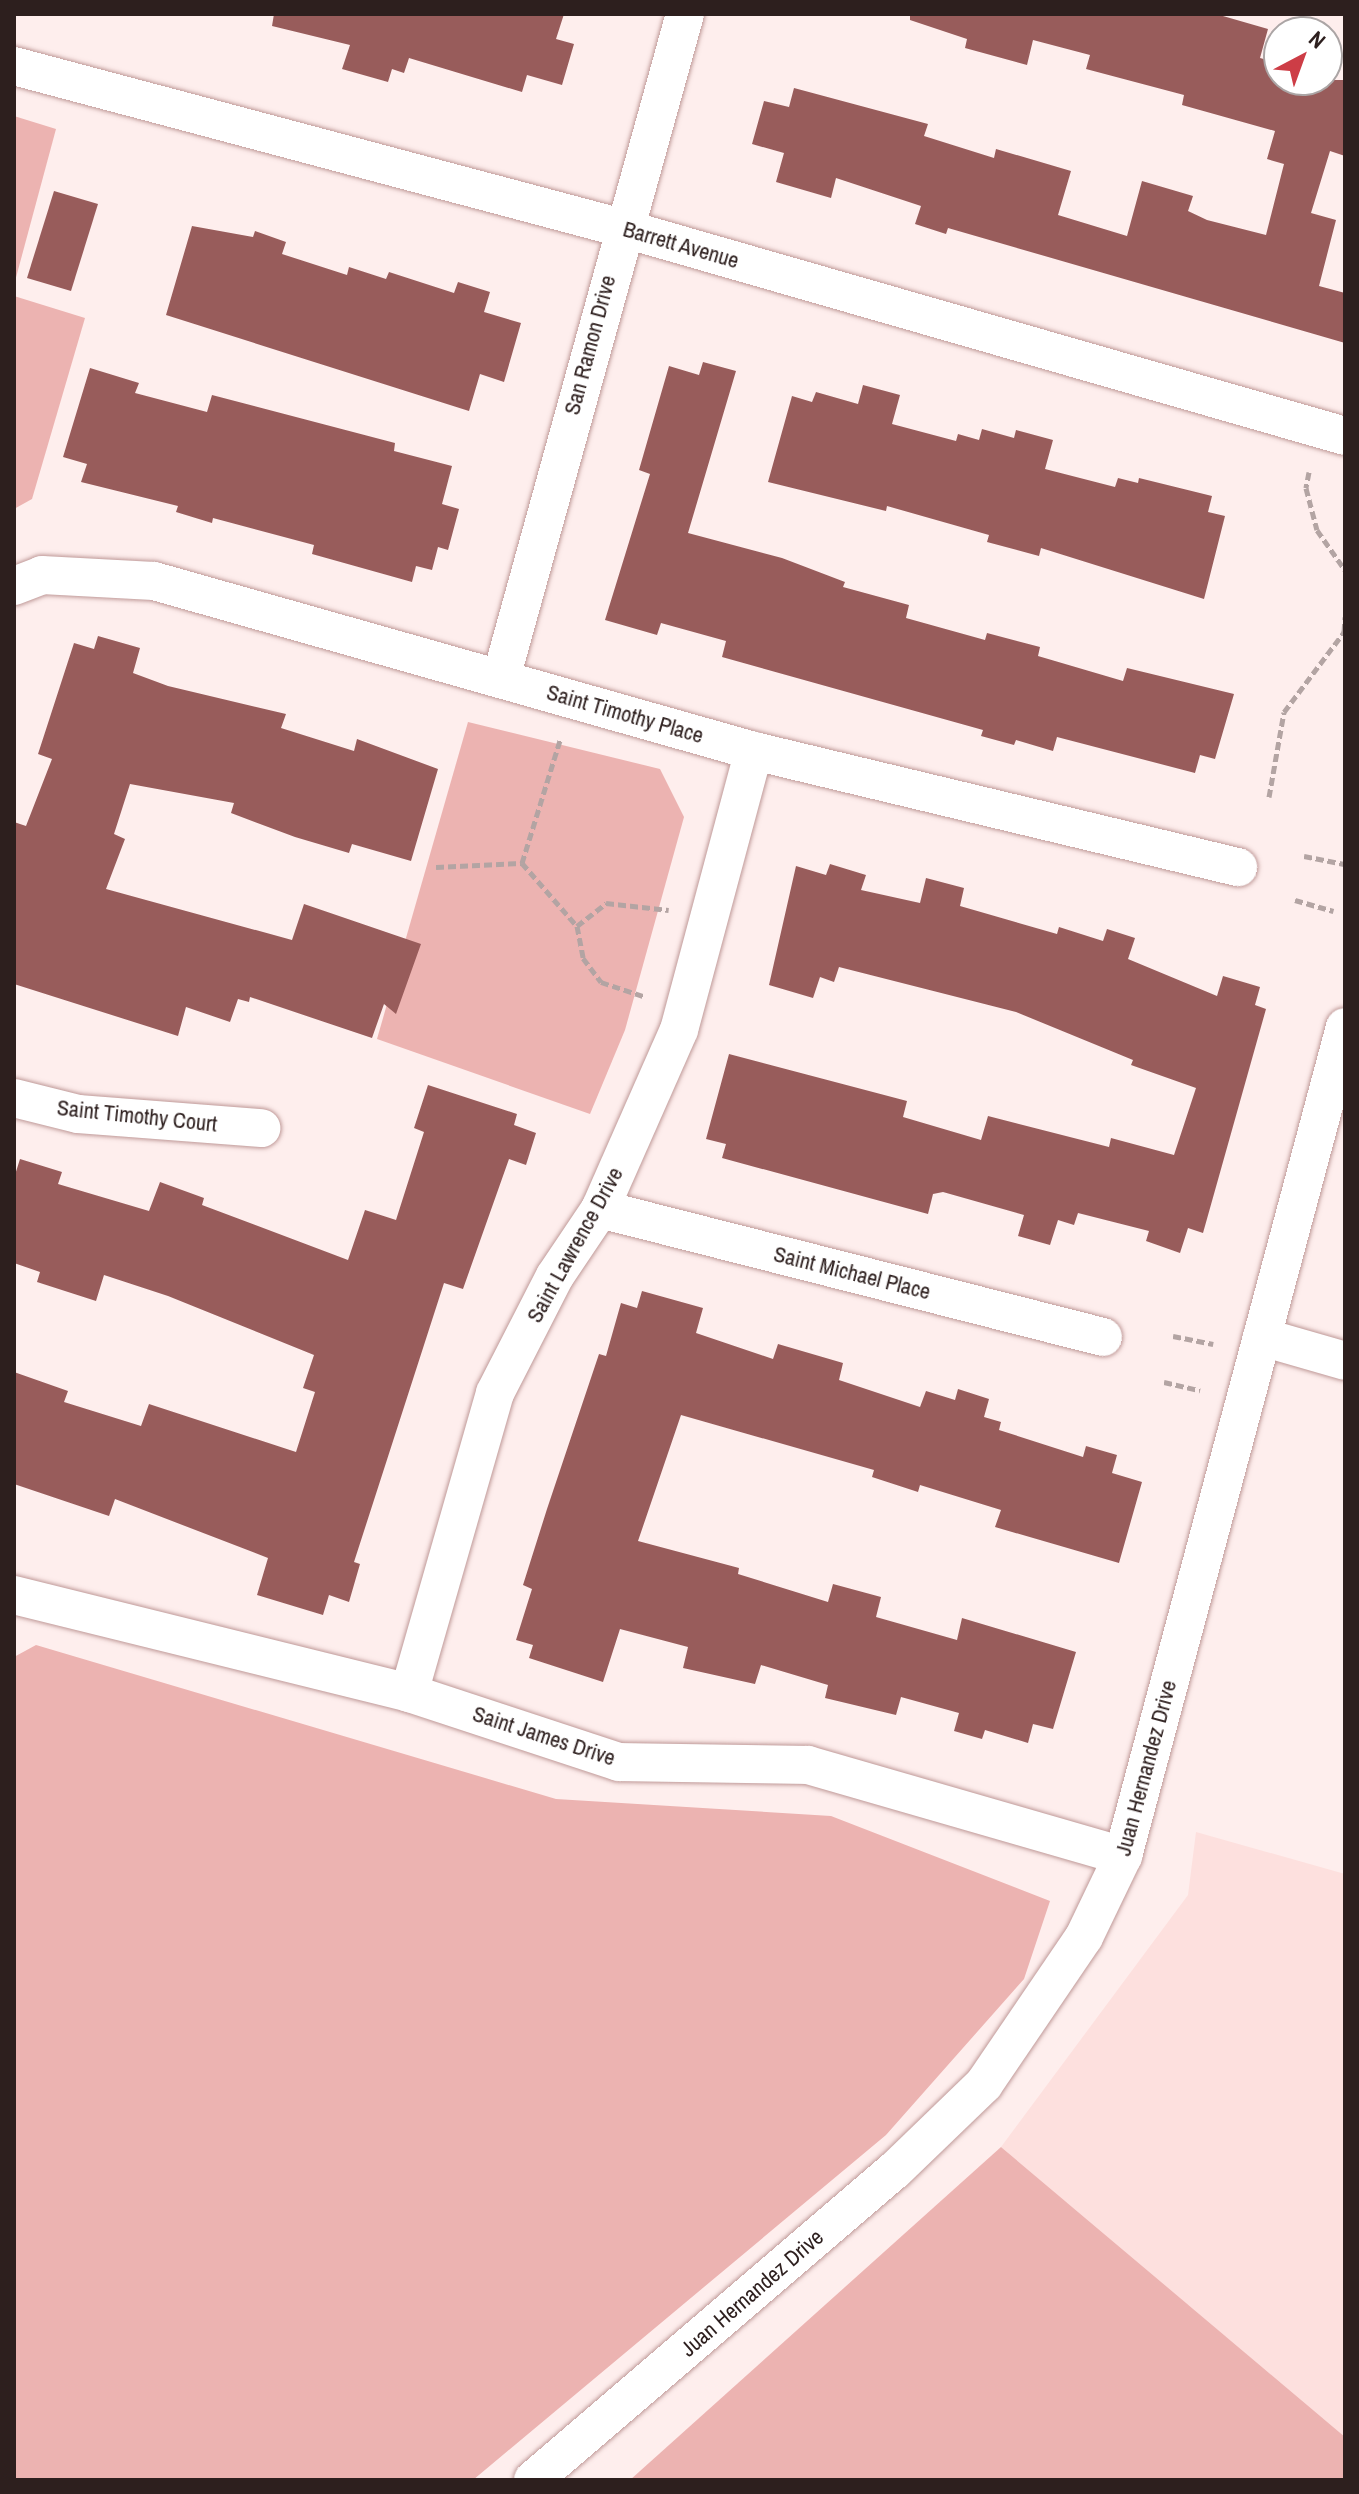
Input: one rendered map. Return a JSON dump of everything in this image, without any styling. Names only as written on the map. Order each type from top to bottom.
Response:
[{"type":"street","name":"San Ramon Drive","points":[[501,678],[622,228],[685,14]]},
{"type":"street","name":"Barrett Avenue","points":[[14,66],[622,228],[1345,436]]},
{"type":"street","name":"Saint Timothy Place","points":[[14,586],[42,575],[154,581],[754,751],[1238,867]]},
{"type":"street","name":"Saint Lawrence Drive","points":[[409,1693],[495,1393],[555,1276],[600,1209],[679,1030],[754,751]]},
{"type":"street","name":"Juan Hernandez Drive","points":[[533,2480],[894,2171],[984,2084],[1084,1937],[1123,1856],[1345,1027]]},
{"type":"street","name":"Saint Timothy Court","points":[[14,1098],[78,1114],[261,1128]]},
{"type":"street","name":"Saint Michael Place","points":[[600,1209],[1103,1337]]},
{"type":"street","points":[[1262,1337],[1345,1361]]},
{"type":"street","name":"Saint James Drive","points":[[14,1595],[409,1693],[619,1762],[808,1765],[1123,1856]]},
{"type":"path","points":[[1309,472],[1306,488],[1317,530],[1345,570]]},
{"type":"path","points":[[1269,797],[1284,712],[1344,632],[1345,617]]},
{"type":"path","points":[[522,863],[560,740]]},
{"type":"path","points":[[1304,856],[1344,864]]},
{"type":"path","points":[[436,867],[522,863]]},
{"type":"path","points":[[522,863],[577,926],[583,958],[601,982],[646,997]]},
{"type":"path","points":[[1295,900],[1333,911]]},
{"type":"path","points":[[577,926],[606,903],[669,910]]},
{"type":"path","points":[[1173,1336],[1213,1344]]},
{"type":"path","points":[[1164,1382],[1200,1390]]},
{"type":"shaded area","points":[[14,116],[56,129],[14,285]]},
{"type":"shaded area","points":[[14,296],[85,318],[32,499],[14,509]]},
{"type":"shaded area","points":[[468,722],[660,769],[684,817],[625,1030],[590,1114],[377,1039]]},
{"type":"shaded area","points":[[36,1645],[556,1799],[831,1816],[1050,1901],[1024,1979],[886,2135],[473,2480],[14,2480],[14,1657]]},
{"type":"shaded area","points":[[1196,1832],[1345,1874],[1345,2437],[1001,2147],[1188,1895]]},
{"type":"shaded area","points":[[1001,2147],[1345,2437],[1345,2480],[630,2480]]},
{"type":"building","points":[[274,14],[564,14],[556,39],[574,44],[562,85],[527,75],[522,92],[409,58],[404,73],[392,69],[388,82],[342,69],[350,45],[272,26]]},
{"type":"building","points":[[910,14],[1216,14],[1263,28],[1260,58],[1263,59],[1263,96],[1343,96],[1345,80],[1345,156],[1330,151],[1311,213],[1336,220],[1319,286],[1345,293],[1345,343],[948,228],[946,234],[915,224],[921,206],[836,178],[831,198],[776,182],[784,153],[752,144],[764,101],[789,107],[794,88],[928,124],[924,136],[994,158],[996,149],[1071,171],[1058,215],[1127,236],[1142,181],[1193,196],[1188,211],[1207,220],[1266,235],[1284,164],[1267,159],[1275,131],[1182,105],[1184,95],[1086,69],[1090,55],[1033,40],[1027,65],[965,48],[967,39],[910,20]]},
{"type":"building","points":[[54,191],[98,204],[71,291],[27,278]]},
{"type":"building","points":[[192,226],[253,237],[255,231],[286,242],[282,254],[347,275],[349,267],[386,279],[389,272],[454,293],[458,282],[490,292],[484,312],[521,323],[504,382],[480,374],[469,411],[166,315]]},
{"type":"building","points":[[703,362],[736,371],[688,533],[782,558],[845,582],[843,587],[909,605],[906,618],[985,640],[987,633],[1040,647],[1038,656],[1123,681],[1127,668],[1234,694],[1215,759],[1200,755],[1195,773],[1057,737],[1053,751],[1016,740],[1014,745],[981,736],[983,730],[722,657],[726,641],[661,623],[657,635],[605,620],[650,474],[639,470],[669,366],[699,375]]},
{"type":"building","points":[[90,368],[139,383],[135,393],[207,412],[212,395],[395,443],[394,451],[452,466],[442,504],[459,509],[448,550],[438,547],[432,570],[416,566],[412,582],[312,554],[314,545],[213,518],[212,523],[176,512],[178,506],[81,482],[87,464],[63,457]]},
{"type":"building","points":[[863,385],[900,395],[892,424],[956,441],[958,434],[979,440],[982,429],[1014,438],[1016,430],[1053,440],[1045,469],[1115,487],[1118,478],[1138,483],[1139,478],[1212,496],[1208,512],[1225,516],[1204,599],[1041,548],[1039,556],[987,542],[989,535],[887,506],[886,511],[768,482],[792,396],[812,402],[816,392],[858,404]]},
{"type":"building","points":[[98,636],[140,648],[133,673],[168,686],[286,714],[281,728],[354,751],[357,739],[438,769],[411,861],[352,844],[349,853],[295,837],[231,813],[234,803],[130,784],[114,834],[125,839],[106,889],[292,940],[304,904],[421,944],[396,1014],[384,1004],[372,1038],[250,997],[249,1002],[238,999],[230,1022],[186,1007],[178,1036],[14,984],[14,822],[26,826],[52,759],[38,754],[74,643],[94,649]]},
{"type":"building","points":[[830,864],[866,875],[861,890],[920,903],[926,878],[964,888],[960,906],[1057,934],[1059,927],[1103,941],[1107,929],[1135,938],[1128,959],[1217,996],[1223,976],[1260,987],[1255,1005],[1266,1009],[1203,1233],[1188,1228],[1180,1253],[1146,1241],[1149,1231],[1078,1213],[1074,1225],[1058,1220],[1050,1245],[1018,1236],[1024,1215],[943,1192],[933,1194],[928,1214],[722,1158],[726,1144],[706,1139],[729,1054],[907,1101],[903,1117],[981,1140],[988,1116],[1109,1147],[1111,1138],[1174,1155],[1196,1088],[1131,1065],[1133,1060],[1016,1012],[839,967],[834,982],[820,977],[813,998],[769,985],[796,866],[826,875]]},
{"type":"building","points":[[428,1085],[517,1114],[514,1125],[536,1133],[526,1165],[509,1159],[463,1289],[444,1283],[354,1562],[360,1564],[349,1602],[329,1595],[323,1615],[257,1595],[268,1558],[115,1499],[109,1516],[14,1484],[14,1372],[68,1391],[64,1402],[141,1426],[149,1404],[296,1452],[315,1392],[303,1388],[314,1355],[168,1296],[104,1275],[96,1301],[37,1282],[40,1272],[14,1263],[14,1178],[20,1159],[62,1172],[58,1184],[149,1211],[160,1182],[204,1198],[202,1205],[348,1260],[365,1210],[396,1220],[424,1132],[414,1128]]},
{"type":"building","points":[[642,1291],[703,1308],[696,1333],[773,1359],[778,1344],[843,1363],[839,1380],[920,1407],[926,1391],[955,1400],[958,1389],[989,1399],[984,1417],[1001,1422],[999,1430],[1083,1457],[1086,1446],[1117,1455],[1112,1473],[1142,1482],[1119,1563],[995,1527],[1001,1510],[920,1485],[918,1492],[872,1477],[874,1470],[681,1415],[638,1541],[739,1568],[738,1574],[828,1602],[833,1584],[881,1597],[876,1617],[957,1640],[962,1618],[1076,1652],[1053,1729],[1033,1724],[1028,1743],[985,1730],[982,1739],[954,1731],[959,1713],[901,1697],[896,1715],[825,1698],[828,1685],[761,1665],[755,1684],[683,1668],[688,1647],[620,1629],[603,1682],[529,1658],[533,1645],[516,1640],[532,1589],[523,1585],[599,1354],[606,1356],[621,1303],[637,1308]]}]
